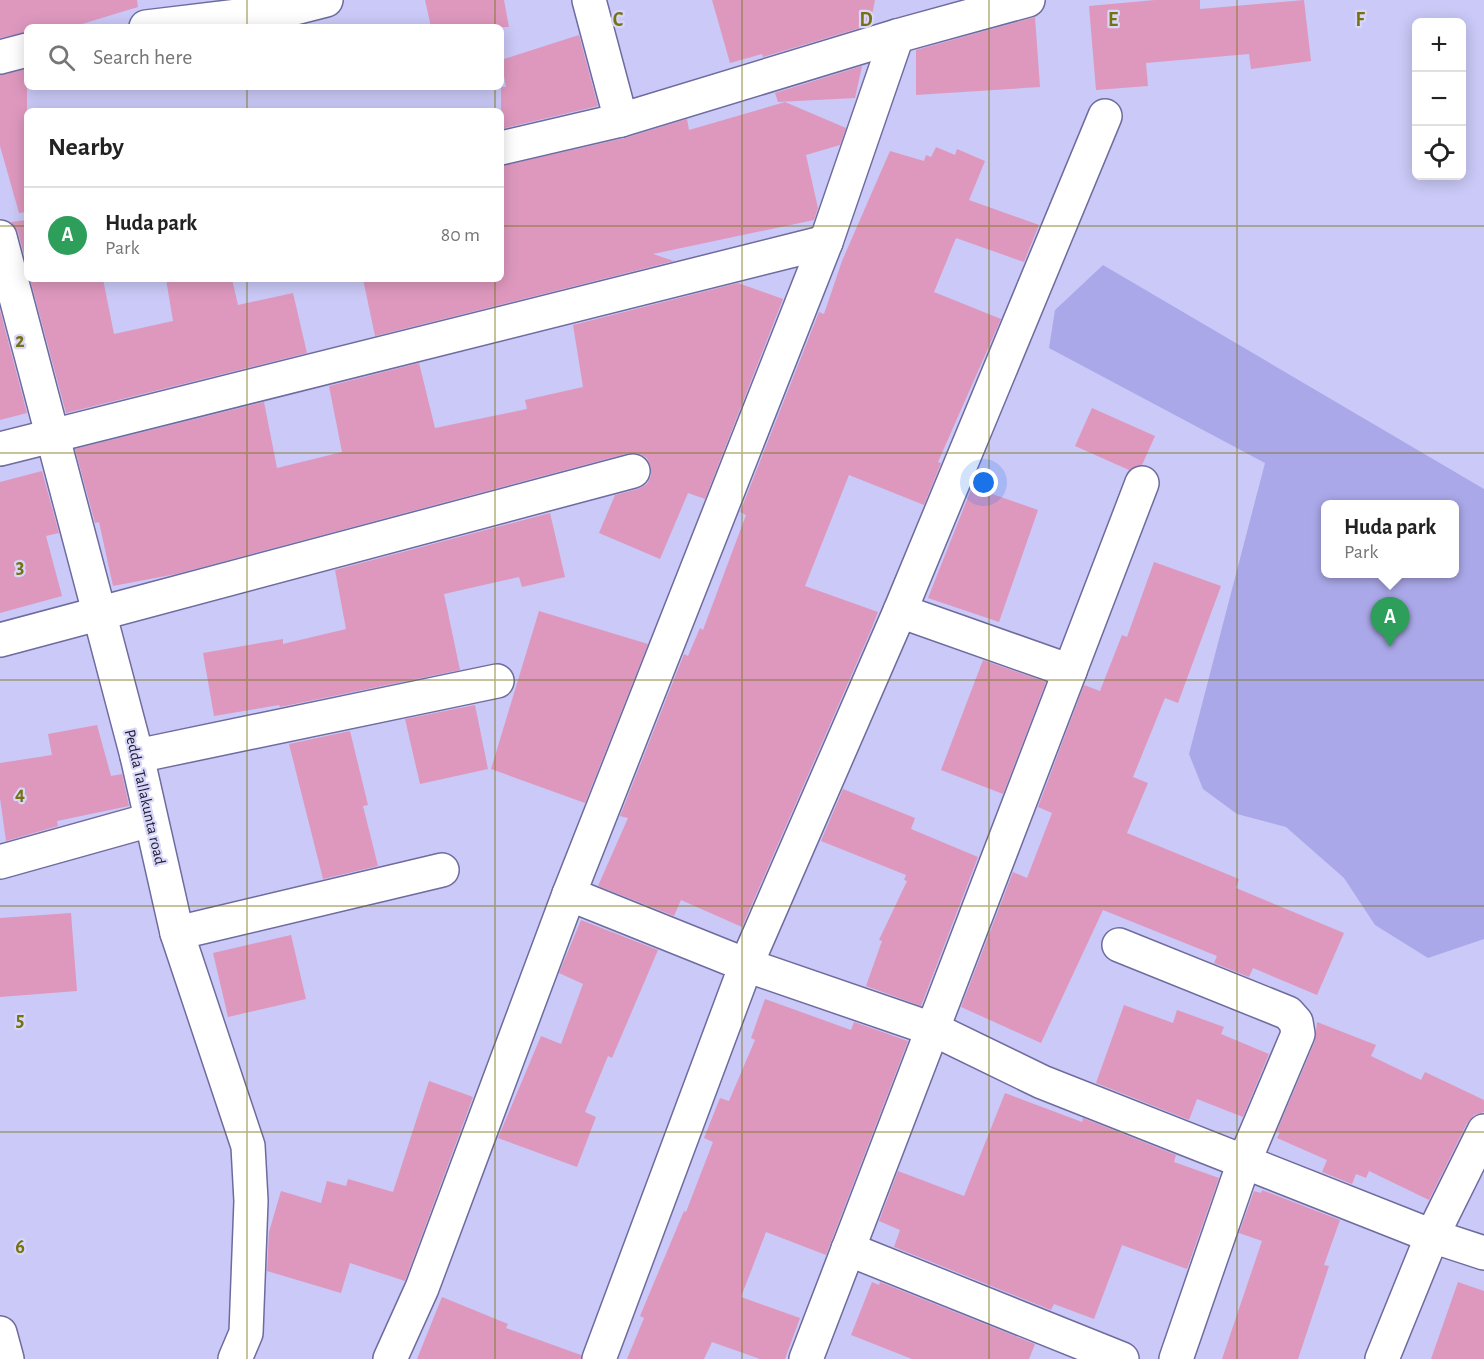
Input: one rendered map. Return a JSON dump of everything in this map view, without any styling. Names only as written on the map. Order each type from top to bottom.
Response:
[{"type":"street","points":[[171,24],[287,10],[326,0]]},
{"type":"street","points":[[589,0],[621,120]]},
{"type":"street","points":[[504,147],[621,120],[897,36],[1028,0]]},
{"type":"street","points":[[390,1359],[423,1288],[569,894],[826,242],[897,36]]},
{"type":"street","points":[[0,57],[24,51]]},
{"type":"street","points":[[599,1359],[746,964],[900,611],[1105,116]]},
{"type":"street","points":[[0,449],[826,242]]},
{"type":"street","name":"Pedda Tallakunta road","points":[[8,256],[52,436],[137,756],[177,933],[248,1146],[251,1201],[246,1333],[236,1359]]},
{"type":"street","points":[[0,640],[633,471]]},
{"type":"street","points":[[807,1359],[935,1030],[1142,483]]},
{"type":"street","points":[[900,611],[1070,671]]},
{"type":"street","points":[[137,756],[497,681]]},
{"type":"street","points":[[0,862],[150,820]]},
{"type":"street","points":[[177,933],[442,870]]},
{"type":"street","points":[[569,894],[746,964],[935,1030],[1042,1082],[1432,1236],[1484,1253]]},
{"type":"street","points":[[1119,945],[1288,1013],[1296,1022],[1298,1034],[1244,1162],[1176,1359]]},
{"type":"street","points":[[1382,1359],[1432,1236],[1484,1131]]},
{"type":"street","points":[[848,1249],[1122,1359]]},
{"type":"street","points":[[0,1334],[7,1359]]},
{"type":"shaded area","points":[[1103,265],[1484,489],[1484,939],[1428,958],[1375,925],[1344,878],[1286,827],[1237,814],[1203,789],[1189,754],[1265,463],[1049,348],[1055,310]]},
{"type":"building","points":[[0,0],[137,0],[138,7],[82,24],[24,24],[24,33],[0,38]]},
{"type":"building","points":[[425,0],[504,0],[509,27],[504,27],[504,24],[430,24]]},
{"type":"building","points":[[712,0],[875,0],[870,25],[763,57],[762,54],[730,63]]},
{"type":"building","points":[[1155,0],[1200,0],[1200,9],[1304,0],[1311,61],[1251,69],[1249,54],[1146,63],[1148,86],[1096,90],[1089,6]]},
{"type":"building","points":[[1035,17],[1040,87],[916,95],[916,50]]},
{"type":"building","points":[[579,35],[598,106],[504,128],[501,90],[506,87],[504,59]]},
{"type":"building","points":[[862,66],[855,98],[778,102],[775,93]]},
{"type":"building","points":[[24,70],[27,108],[24,108],[24,212],[19,213],[0,146],[0,75]]},
{"type":"building","points":[[785,102],[846,128],[840,145],[806,155],[818,208],[814,220],[653,254],[674,261],[375,336],[364,282],[504,282],[504,165],[625,138],[687,119],[689,130]]},
{"type":"building","points":[[936,147],[955,155],[957,149],[985,161],[969,200],[1039,225],[1024,262],[956,238],[934,292],[1001,319],[938,462],[941,463],[924,505],[849,475],[805,586],[878,612],[742,927],[681,900],[674,916],[598,886],[628,818],[620,816],[684,654],[688,656],[700,628],[703,630],[746,515],[740,512],[819,312],[824,314],[842,261],[890,151],[924,161],[926,155],[931,157]]},
{"type":"building","points":[[24,220],[24,255],[18,232],[11,222]]},
{"type":"building","points":[[31,282],[104,282],[114,334],[173,321],[166,282],[233,282],[238,305],[293,293],[307,353],[66,413]]},
{"type":"building","points":[[738,283],[783,299],[705,499],[688,493],[660,559],[599,533],[615,495],[638,489],[647,484],[651,476],[651,467],[647,458],[638,453],[629,453],[176,574],[113,586],[99,522],[95,523],[75,449],[264,402],[277,468],[342,452],[329,386],[419,363],[435,428],[527,409],[525,400],[583,387],[573,325]]},
{"type":"building","points":[[0,310],[27,413],[0,420]]},
{"type":"building","points":[[1092,408],[1155,436],[1142,465],[1129,470],[1075,446]]},
{"type":"building","points":[[42,471],[59,533],[46,536],[62,596],[0,613],[0,482]]},
{"type":"building","points":[[972,487],[1038,510],[999,622],[928,598]]},
{"type":"building","points":[[550,513],[565,577],[522,587],[519,577],[444,594],[460,670],[280,707],[279,705],[214,716],[203,653],[283,639],[283,644],[346,629],[335,570]]},
{"type":"building","points":[[1154,562],[1221,586],[1178,703],[1165,698],[1133,777],[1148,783],[1127,833],[1239,879],[1236,888],[1344,933],[1317,995],[1253,968],[1249,977],[1214,963],[1217,956],[1103,910],[1041,1043],[961,1007],[1013,872],[1027,878],[1052,813],[1038,807],[1084,685],[1100,691],[1122,635],[1127,637]]},
{"type":"building","points":[[539,611],[648,644],[585,803],[491,769]]},
{"type":"building","points":[[983,660],[1046,682],[1003,794],[941,770]]},
{"type":"building","points":[[475,705],[488,769],[420,784],[405,719]]},
{"type":"building","points":[[97,725],[111,776],[122,774],[129,806],[57,821],[58,826],[6,841],[0,798],[0,763],[52,755],[48,734]]},
{"type":"building","points":[[350,731],[368,805],[363,806],[378,866],[323,879],[289,744]]},
{"type":"building","points":[[843,789],[915,818],[911,829],[978,857],[921,1006],[866,986],[882,941],[879,940],[907,881],[904,880],[906,875],[821,841]]},
{"type":"building","points":[[71,913],[77,991],[0,997],[0,918]]},
{"type":"building","points":[[581,920],[658,950],[612,1058],[608,1056],[585,1112],[596,1117],[577,1167],[498,1138],[541,1036],[561,1044],[583,984],[559,973]]},
{"type":"building","points":[[291,935],[306,999],[228,1017],[213,953]]},
{"type":"building","points":[[765,999],[851,1030],[854,1022],[908,1041],[826,1255],[766,1232],[741,1297],[800,1318],[785,1359],[760,1359],[712,1342],[704,1359],[627,1359],[644,1318],[640,1316],[684,1211],[686,1212],[713,1142],[704,1138],[720,1098],[729,1101],[755,1040],[751,1038]]},
{"type":"building","points":[[1124,1005],[1173,1023],[1177,1010],[1224,1027],[1221,1034],[1269,1054],[1243,1117],[1197,1099],[1189,1120],[1096,1083]]},
{"type":"building","points":[[1317,1022],[1376,1045],[1371,1056],[1421,1080],[1425,1072],[1484,1100],[1484,1112],[1474,1115],[1467,1123],[1429,1200],[1369,1171],[1366,1178],[1356,1174],[1352,1184],[1322,1172],[1327,1160],[1277,1138],[1280,1132],[1277,1131],[1315,1041]]},
{"type":"building","points":[[429,1081],[473,1097],[405,1281],[350,1263],[341,1293],[267,1271],[269,1232],[281,1191],[321,1203],[327,1181],[346,1186],[348,1179],[393,1192]]},
{"type":"building","points":[[1005,1093],[1082,1122],[1083,1118],[1176,1155],[1174,1162],[1219,1178],[1187,1269],[1122,1245],[1094,1319],[1054,1304],[1051,1310],[894,1247],[900,1230],[879,1221],[898,1171],[964,1196]]},
{"type":"building","points":[[1262,1190],[1340,1220],[1324,1265],[1329,1266],[1298,1359],[1222,1359],[1262,1241],[1239,1233],[1254,1191],[1261,1193]]},
{"type":"building","points":[[872,1282],[879,1285],[880,1282],[1035,1344],[1029,1359],[912,1359],[851,1335]]},
{"type":"building","points":[[1458,1282],[1484,1291],[1484,1359],[1431,1359]]},
{"type":"building","points":[[442,1297],[508,1324],[506,1328],[581,1355],[581,1359],[417,1359]]},
{"type":"place","name":"Huda park","points":[[1390,647]]}]
